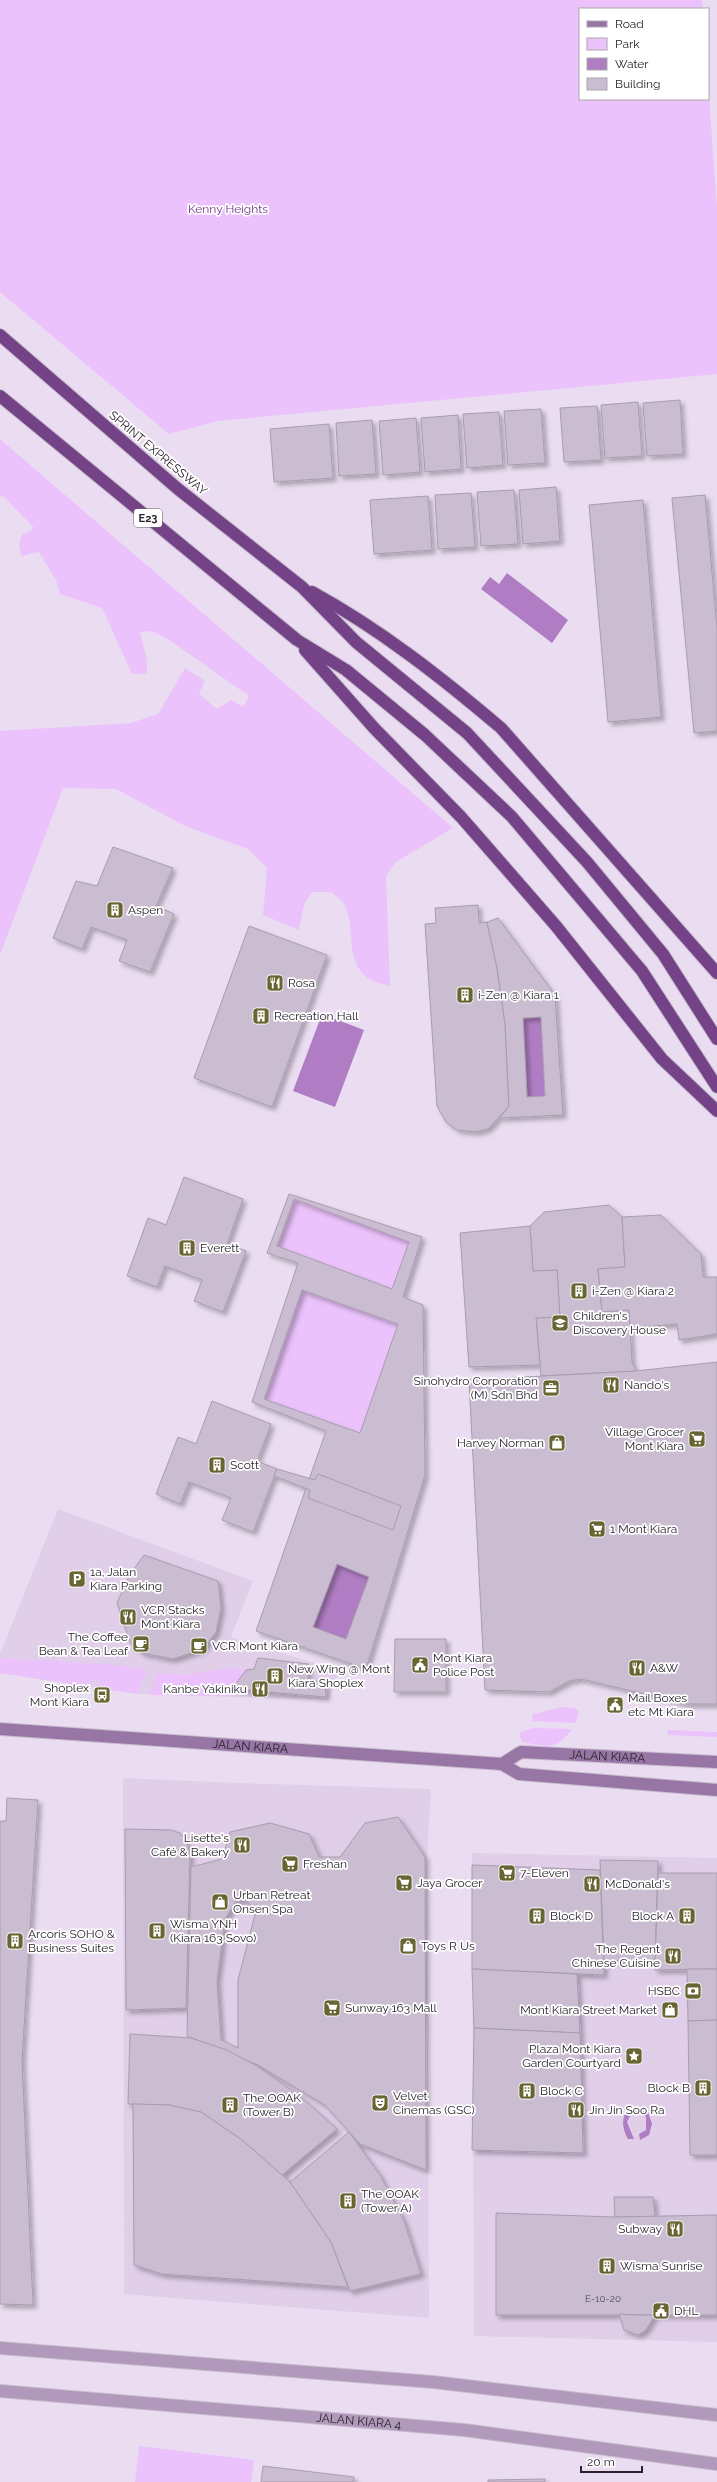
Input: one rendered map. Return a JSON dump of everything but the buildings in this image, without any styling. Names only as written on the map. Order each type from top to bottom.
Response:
[{"type":"highway","name":"SPRINT EXPRESSWAY","points":[[0,335],[178,490],[302,587]]},
{"type":"highway","name":"E23","points":[[0,396],[297,640]]},
{"type":"highway","points":[[302,587],[357,617],[462,694],[501,728],[717,973]]},
{"type":"highway","points":[[302,587],[356,642],[467,733],[587,862],[663,954],[717,1039]]},
{"type":"highway","points":[[297,640],[346,670],[425,735],[512,817],[642,971],[717,1087]]},
{"type":"highway","points":[[297,640],[374,728],[483,841],[556,926],[662,1059],[717,1110]]},
{"type":"main road","name":"JALAN KIARA","points":[[0,1729],[502,1764],[519,1774],[717,1790]]},
{"type":"main road","name":"JALAN KIARA","points":[[502,1764],[521,1752],[717,1762]]},
{"type":"street","points":[[0,2348],[433,2382],[717,2416]]},
{"type":"street","name":"JALAN KIARA 4","points":[[0,2391],[464,2430],[717,2464]]},
{"type":"shaded area","points":[[58,1509],[253,1581],[231,1637],[339,1671],[329,1700],[138,1694],[0,1673],[0,1654]]},
{"type":"shaded area","points":[[123,1778],[431,1789],[427,1858],[429,2318],[124,2294]]},
{"type":"shaded area","points":[[472,1853],[717,1858],[717,2342],[474,2336]]},
{"type":"green space","name":"Kenny Heights","points":[[0,0],[702,0],[703,8],[579,8],[579,100],[709,100],[709,96],[717,208],[717,374],[218,421],[169,434],[0,292]]},
{"type":"green space","points":[[0,439],[453,828],[396,862],[386,876],[390,986],[369,979],[361,971],[353,953],[350,921],[347,911],[343,902],[331,892],[312,892],[304,904],[299,930],[263,915],[267,868],[248,849],[185,826],[116,789],[63,788],[0,955],[0,731],[131,723],[158,714],[185,668],[205,681],[199,694],[217,709],[231,700],[243,707],[249,696],[168,639],[151,631],[140,632],[147,661],[147,674],[132,674],[102,608],[60,594],[56,580],[39,552],[21,556],[19,544],[22,535],[34,528],[3,496],[0,497]]},
{"type":"green space","points":[[294,1199],[409,1242],[392,1289],[277,1246]]},
{"type":"green space","points":[[302,1290],[398,1324],[360,1433],[264,1399]]},
{"type":"green space","points":[[0,1658],[104,1664],[147,1669],[138,1694],[98,1688],[99,1679],[92,1679],[91,1687],[0,1673]]},
{"type":"green space","points":[[229,1668],[246,1670],[232,1689],[230,1696],[150,1695],[157,1673],[185,1675]]},
{"type":"green space","points":[[562,1707],[575,1708],[579,1712],[576,1723],[532,1721],[533,1714]]},
{"type":"green space","points":[[533,1728],[572,1729],[561,1741],[550,1746],[522,1742],[519,1733]]},
{"type":"green space","points":[[668,1730],[717,1732],[717,1737],[667,1735]]},
{"type":"green space","points":[[139,2446],[254,2460],[251,2482],[135,2482]]},
{"type":"water","points":[[507,573],[568,620],[552,643],[481,589],[490,577],[499,584]]},
{"type":"water","points":[[322,1014],[364,1030],[335,1107],[293,1091]]},
{"type":"water","points":[[541,1017],[545,1096],[527,1097],[523,1018]]},
{"type":"water","points":[[337,1564],[369,1577],[346,1639],[313,1627]]},
{"type":"water","points":[[637,2108],[648,2112],[652,2124],[649,2135],[640,2140],[639,2134],[646,2130],[646,2117],[636,2112],[630,2116],[627,2122],[634,2139],[628,2139],[623,2126],[624,2115],[626,2112]]},
{"type":"place","name":"Aspen","points":[[115,910]]},
{"type":"place","name":"Rosa","points":[[275,983]]},
{"type":"place","name":"i-Zen @ Kiara 1","points":[[465,995]]},
{"type":"place","name":"Recreation Hall","points":[[261,1016]]},
{"type":"place","name":"Everett","points":[[187,1248]]},
{"type":"place","name":"i-Zen @ Kiara 2","points":[[579,1291]]},
{"type":"place","name":"Children's Discovery House","points":[[560,1323]]},
{"type":"place","name":"Nando's","points":[[611,1385]]},
{"type":"place","name":"Sinohydro Corporation (M) Sdn Bhd","points":[[551,1388]]},
{"type":"place","name":"Village Grocer Mont Kiara","points":[[697,1439]]},
{"type":"place","name":"Harvey Norman","points":[[557,1443]]},
{"type":"place","name":"Scott","points":[[217,1465]]},
{"type":"place","name":"1 Mont Kiara","points":[[597,1529]]},
{"type":"place","name":"1a, Jalan Kiara Parking","points":[[77,1579]]},
{"type":"place","name":"VCR Stacks Mont Kiara","points":[[128,1617]]},
{"type":"place","name":"The Coffee Bean & Tea Leaf","points":[[141,1644]]},
{"type":"place","name":"VCR Mont Kiara","points":[[199,1646]]},
{"type":"place","name":"Mont Kiara Police Post","points":[[420,1665]]},
{"type":"place","name":"A&W","points":[[637,1668]]},
{"type":"place","name":"New Wing @ Mont Kiara Shoplex","points":[[275,1676]]},
{"type":"place","name":"Kanbe Yakiniku","points":[[260,1689]]},
{"type":"place","name":"Shoplex Mont Kiara","points":[[102,1695]]},
{"type":"place","name":"Mail Boxes etc Mt Kiara","points":[[615,1705]]},
{"type":"place","name":"Lisette's Café & Bakery","points":[[242,1845]]},
{"type":"place","name":"Freshan","points":[[290,1864]]},
{"type":"place","name":"7-Eleven","points":[[507,1873]]},
{"type":"place","name":"Jaya Grocer","points":[[404,1883]]},
{"type":"place","name":"McDonald's","points":[[592,1884]]},
{"type":"place","name":"Urban Retreat Onsen Spa","points":[[220,1902]]},
{"type":"place","name":"Block D","points":[[537,1916]]},
{"type":"place","name":"Block A","points":[[687,1916]]},
{"type":"place","name":"Wisma YNH (Kiara 163 Sovo)","points":[[157,1931]]},
{"type":"place","name":"Arcoris SOHO & Business Suites","points":[[15,1941]]},
{"type":"place","name":"Toys R Us","points":[[408,1946]]},
{"type":"place","name":"The Regent Chinese Cuisine","points":[[673,1956]]},
{"type":"place","name":"HSBC","points":[[693,1991]]},
{"type":"place","name":"Sunway 163 Mall","points":[[332,2008]]},
{"type":"place","name":"Mont Kiara Street Market","points":[[670,2010]]},
{"type":"place","name":"Plaza Mont Kiara Garden Courtyard","points":[[634,2056]]},
{"type":"place","name":"Block B","points":[[703,2088]]},
{"type":"place","name":"Block C","points":[[527,2091]]},
{"type":"place","name":"Velvet Cinemas (GSC)","points":[[380,2103]]},
{"type":"place","name":"The OOAK (Tower B)","points":[[230,2105]]},
{"type":"place","name":"Jin Jin Soo Ra","points":[[576,2110]]},
{"type":"place","name":"The OOAK (Tower A)","points":[[348,2201]]},
{"type":"place","name":"Subway","points":[[675,2229]]},
{"type":"place","name":"Wisma Sunrise","points":[[607,2266]]},
{"type":"place","name":"DHL","points":[[661,2311]]}]
